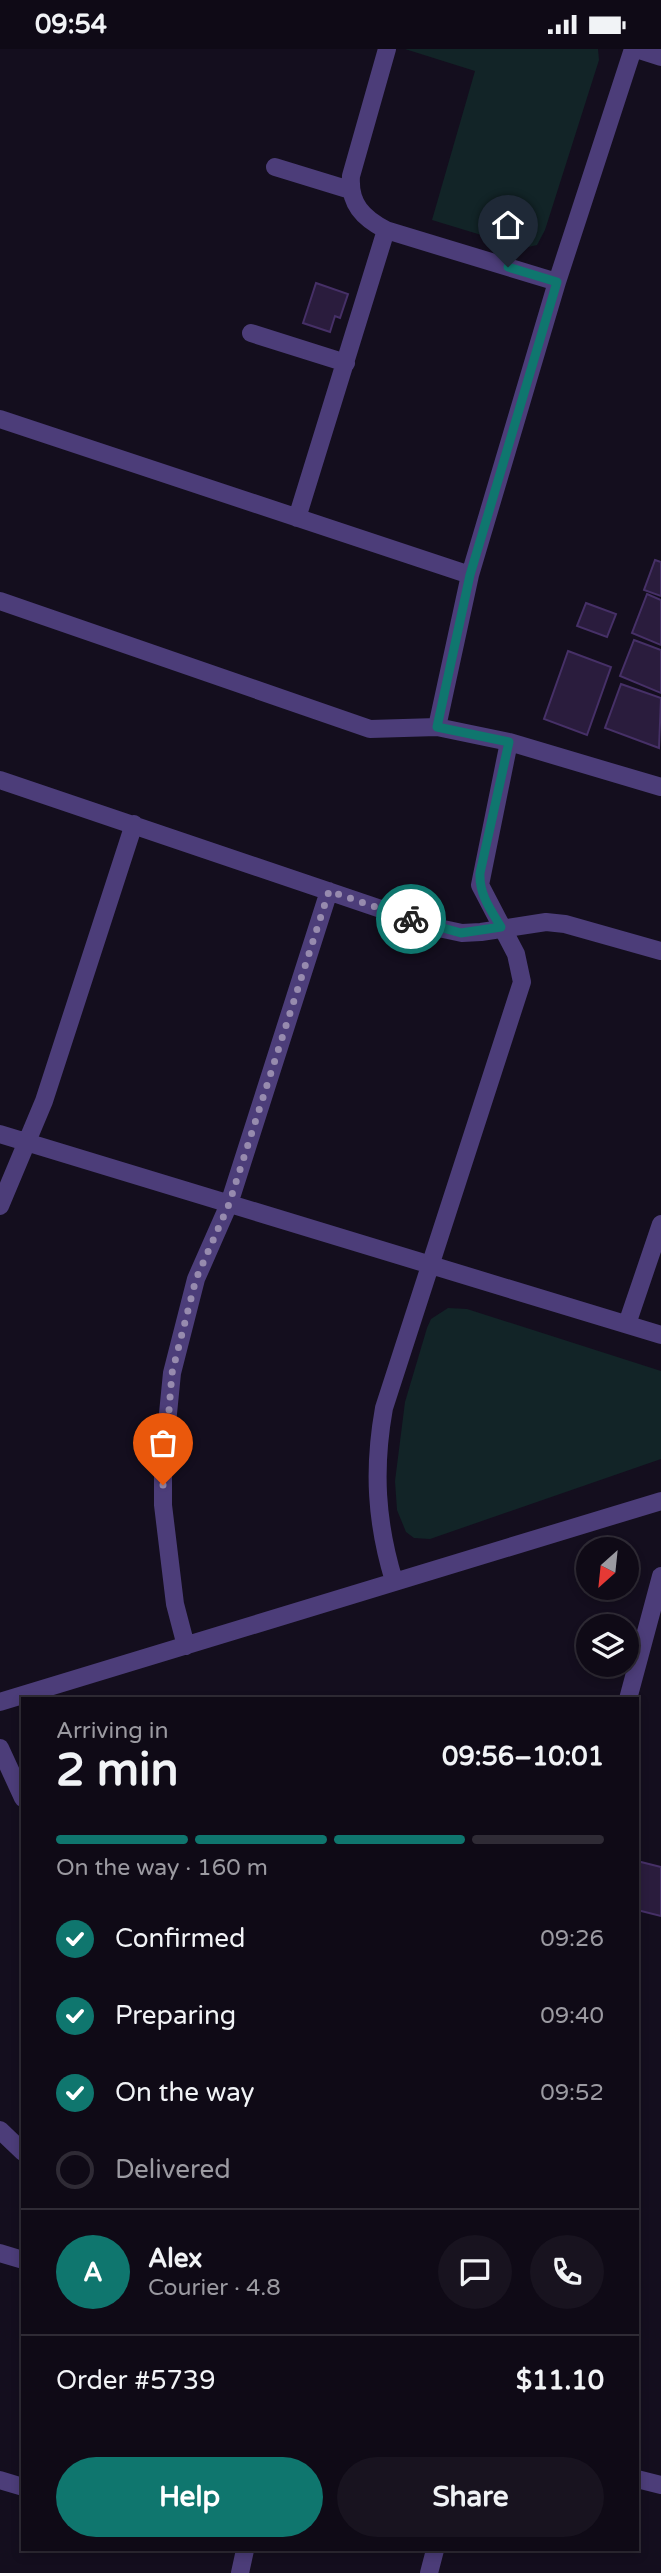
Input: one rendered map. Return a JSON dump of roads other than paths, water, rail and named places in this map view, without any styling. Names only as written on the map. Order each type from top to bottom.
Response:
[{"type":"street","points":[[387,49],[351,176],[350,190],[362,215],[387,230],[557,282]]},
{"type":"street","points":[[437,727],[470,575],[557,282],[634,49],[661,57]]},
{"type":"street","points":[[275,167],[350,190]]},
{"type":"street","points":[[297,518],[387,230]]},
{"type":"street","points":[[251,333],[346,363]]},
{"type":"street","points":[[0,419],[470,575]]},
{"type":"street","points":[[0,601],[370,730],[437,727],[509,742],[661,787]]},
{"type":"street","points":[[394,1581],[378,1516],[377,1446],[392,1376],[431,1266],[522,982],[516,954],[484,899],[480,885],[480,873],[509,742]]},
{"type":"street","points":[[0,780],[434,927],[461,933],[546,922],[565,924],[661,951]]},
{"type":"street","points":[[0,1206],[44,1101],[134,824]]},
{"type":"street","points":[[186,1646],[175,1604],[166,1541],[163,1464],[172,1373],[196,1279],[229,1204],[329,891]]},
{"type":"street","points":[[0,1134],[661,1335]]},
{"type":"street","points":[[627,1324],[661,1224]]},
{"type":"street","points":[[0,1702],[661,1501]]},
{"type":"street","points":[[629,1697],[661,1576]]},
{"type":"street","points":[[0,1748],[21,1794]]},
{"type":"street","points":[[0,2130],[21,2150]]},
{"type":"street","points":[[0,2253],[21,2259]]},
{"type":"street","points":[[0,2480],[21,2486]]},
{"type":"street","points":[[639,2480],[661,2485]]},
{"type":"street","points":[[240,2573],[245,2551]]},
{"type":"street","points":[[429,2573],[435,2551]]}]
